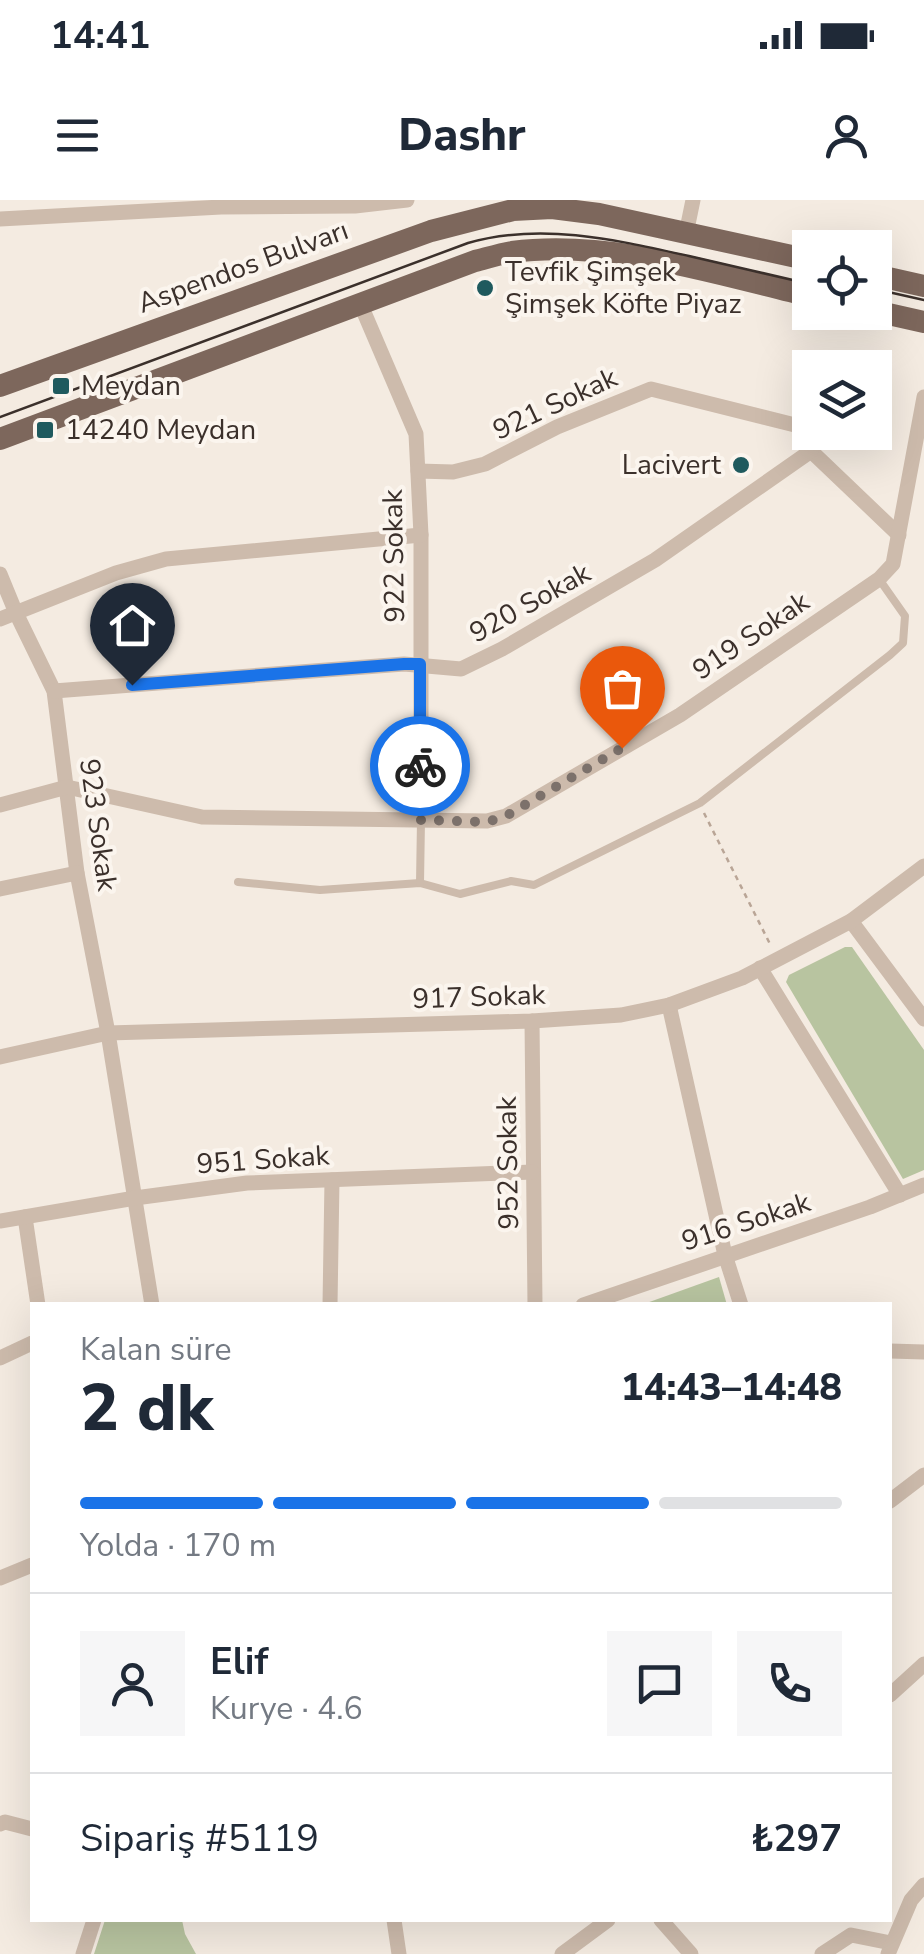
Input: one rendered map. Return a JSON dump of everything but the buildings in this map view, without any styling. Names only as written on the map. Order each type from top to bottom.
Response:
[{"type":"main road","name":"Aspendos Bulvarı","points":[[0,386],[432,231],[494,214],[532,208],[570,210],[792,256]]},
{"type":"main road","points":[[0,440],[360,303],[511,252],[560,249],[631,255],[792,292]]},
{"type":"main road","points":[[892,279],[924,286]]},
{"type":"main road","points":[[892,315],[924,322]]},
{"type":"street","points":[[0,219],[106,207],[403,200]]},
{"type":"street","points":[[686,234],[693,200]]},
{"type":"street","name":"922 Sokak","points":[[360,303],[416,434],[421,535],[421,820]]},
{"type":"street","name":"921 Sokak","points":[[418,472],[454,472],[485,464],[558,427],[651,388],[803,427],[811,451],[899,535]]},
{"type":"street","points":[[879,579],[893,564],[924,397]]},
{"type":"street","name":"920 Sokak","points":[[54,691],[404,664],[461,669],[655,560],[811,451]]},
{"type":"street","points":[[8,616],[116,573],[166,559],[421,535]]},
{"type":"street","name":"923 Sokak","points":[[0,574],[8,616],[54,691],[77,872],[108,1033],[152,1302]]},
{"type":"street","name":"919 Sokak","points":[[66,787],[202,818],[487,822],[506,816],[680,715],[879,579]]},
{"type":"street","points":[[0,805],[66,787]]},
{"type":"street","name":"917 Sokak","points":[[0,1057],[108,1033],[532,1021],[621,1015],[669,1006],[742,978],[851,921],[924,866]]},
{"type":"street","points":[[0,888],[77,872]]},
{"type":"street","points":[[851,921],[924,1019]]},
{"type":"street","points":[[760,968],[900,1195]]},
{"type":"street","points":[[669,1006],[739,1302]]},
{"type":"street","name":"952 Sokak","points":[[532,1021],[535,1302]]},
{"type":"street","name":"951 Sokak","points":[[0,1221],[247,1183],[532,1172]]},
{"type":"street","points":[[330,1302],[332,1180]]},
{"type":"street","name":"916 Sokak","points":[[592,1302],[924,1184]]},
{"type":"street","points":[[25,1217],[38,1302]]},
{"type":"street","points":[[0,1358],[30,1344]]},
{"type":"street","points":[[892,1351],[924,1352]]},
{"type":"street","points":[[892,1499],[924,1474]]},
{"type":"street","points":[[0,1578],[30,1567]]},
{"type":"street","points":[[892,1694],[924,1664]]},
{"type":"street","points":[[0,1824],[30,1829]]},
{"type":"street","points":[[822,1954],[852,1935],[889,1949],[910,1900],[924,1884]]},
{"type":"street","points":[[82,1954],[93,1922]]},
{"type":"street","points":[[394,1922],[399,1954]]},
{"type":"street","points":[[562,1954],[605,1922]]},
{"type":"street","points":[[663,1922],[691,1954]]},
{"type":"lane","points":[[238,882],[320,890],[420,883],[460,894],[511,881],[534,885],[700,803],[876,666],[902,642],[906,616],[879,579]]},
{"type":"lane","points":[[420,883],[421,820]]},
{"type":"path","points":[[700,803],[778,958]]},
{"type":"green space","points":[[852,947],[924,1050],[924,1170],[903,1179],[786,982],[789,975]]},
{"type":"green space","points":[[719,1277],[726,1302],[649,1302]]},
{"type":"green space","points":[[104,1922],[182,1922],[196,1954],[94,1954]]},
{"type":"tram line","points":[[0,417],[468,243],[496,237],[551,234],[607,239],[792,280]]},
{"type":"tram line","points":[[892,293],[924,300]]},
{"type":"way so far","points":[[420,766],[421,820],[487,822],[506,816],[622,748]]},
{"type":"place","name":"Tevfik Şimşek Şimşek Köfte Piyaz","points":[[485,288]]},
{"type":"place","name":"Meydan","points":[[61,386]]},
{"type":"place","name":"14240 Meydan","points":[[45,430]]},
{"type":"place","name":"Lacivert","points":[[741,465]]},
{"type":"route","points":[[132,685],[420,664],[420,766]]}]
